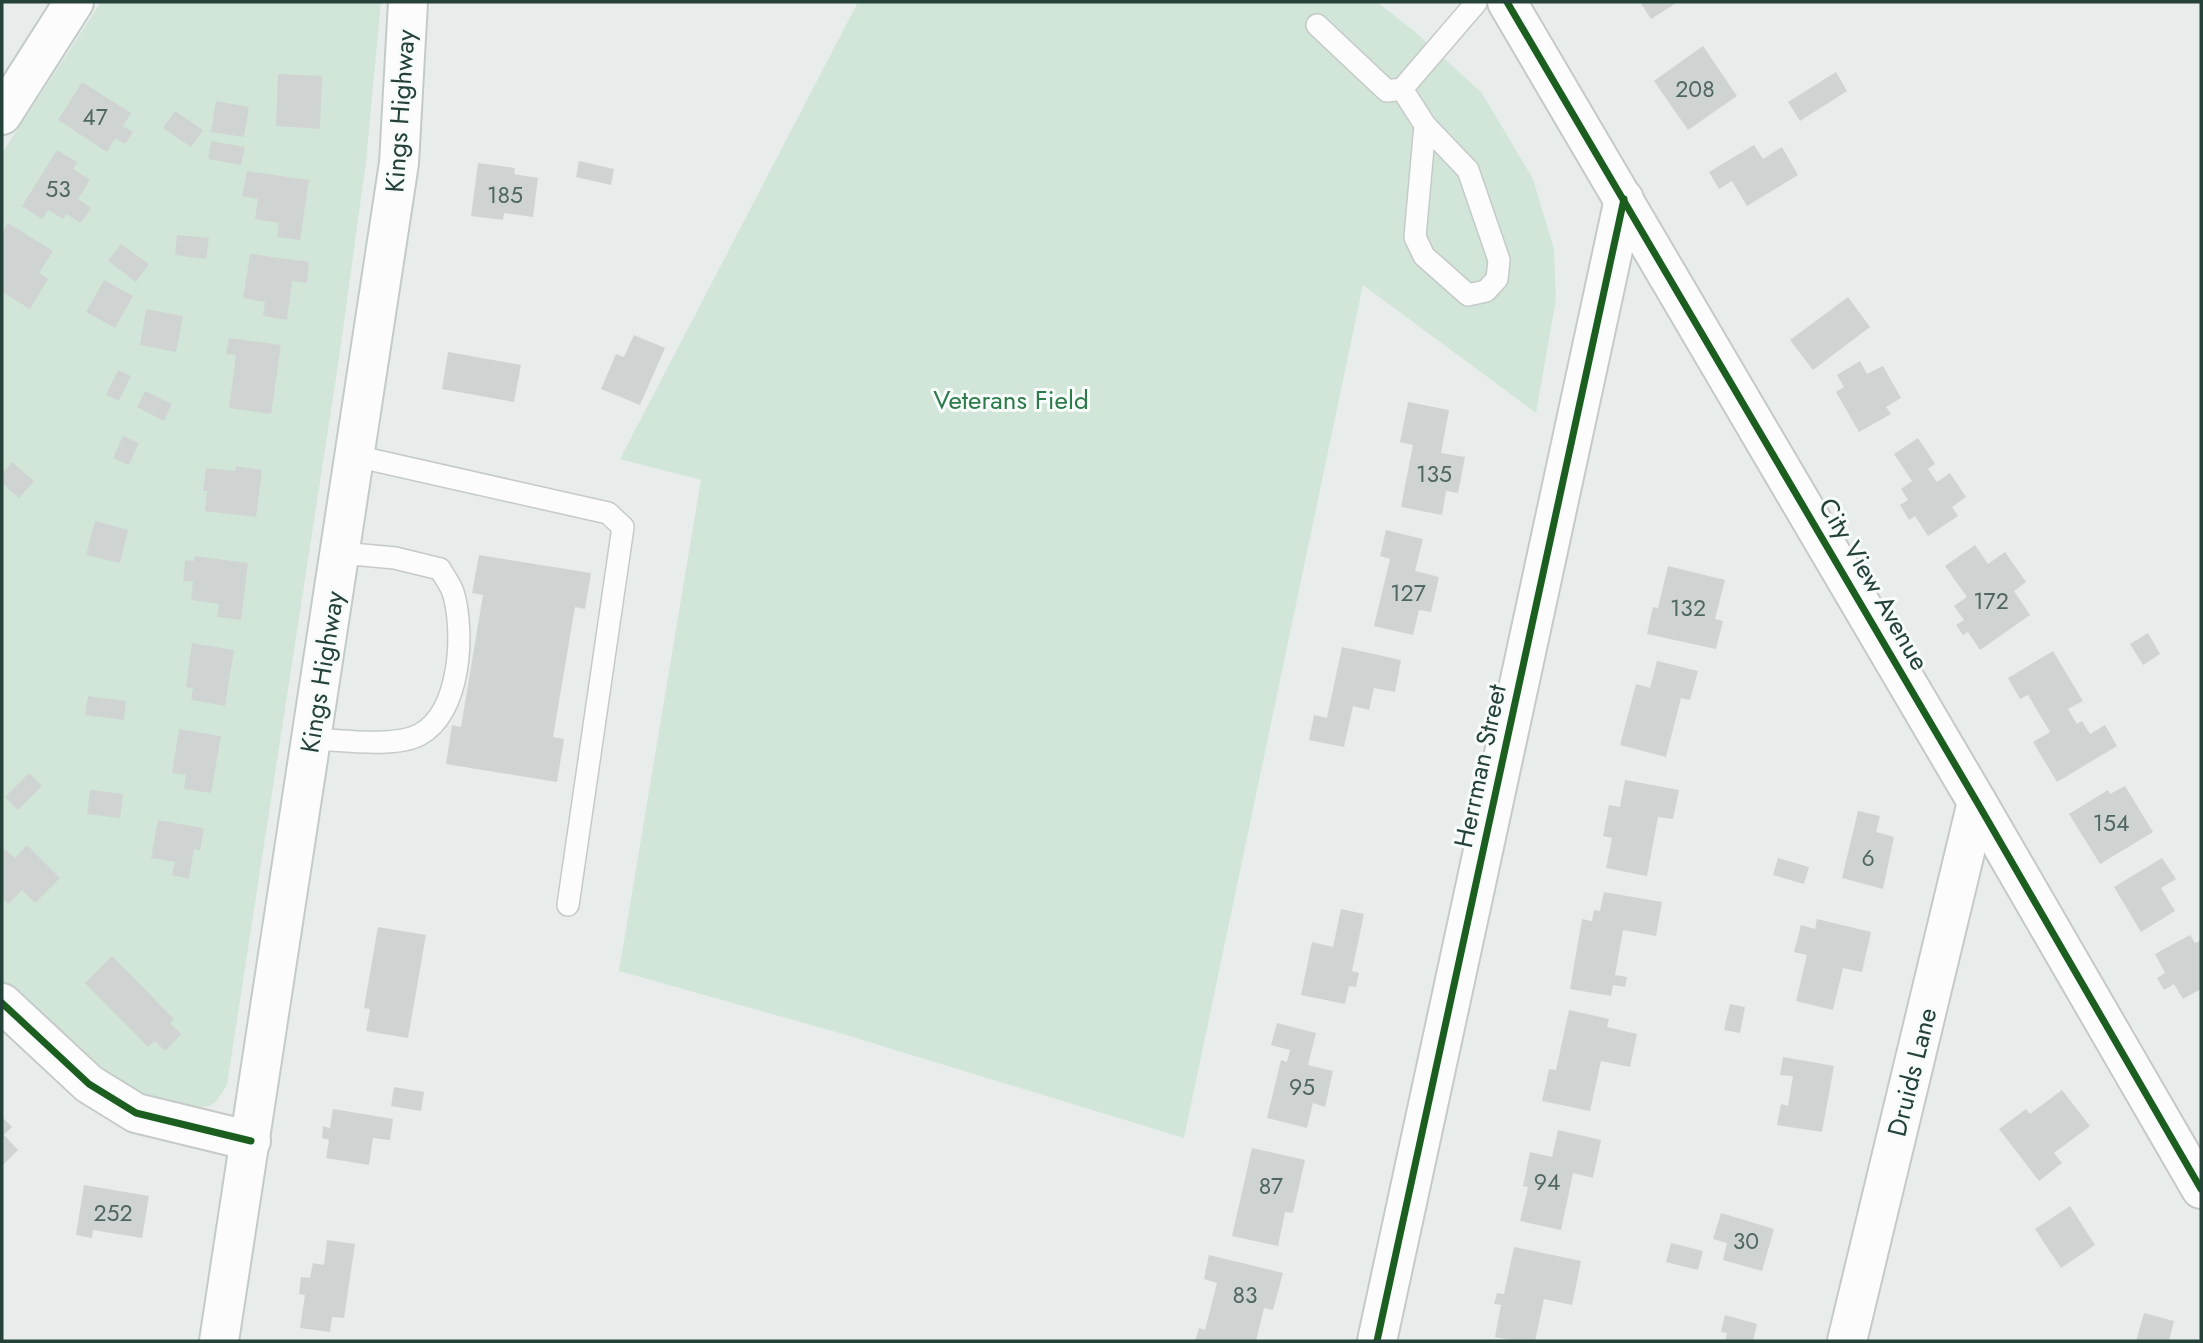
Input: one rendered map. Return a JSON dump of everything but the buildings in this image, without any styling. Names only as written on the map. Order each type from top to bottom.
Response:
[{"type":"street","points":[[2,115],[74,2]]},
{"type":"street","name":"Kings Highway","points":[[219,1341],[399,163],[408,2]]},
{"type":"street","name":"City View Avenue","points":[[1507,2],[1978,802],[2201,1189]]},
{"type":"street","name":"Herrman Street","points":[[1377,1341],[1624,199]]},
{"type":"street","name":"Druids Lane","points":[[1847,1341],[1978,802]]},
{"type":"street","points":[[2,1003],[89,1084],[136,1113],[251,1141]]},
{"type":"lane","points":[[1317,25],[1387,91],[1402,89],[1476,3]]},
{"type":"lane","points":[[1402,89],[1425,125],[1468,170],[1499,260],[1497,279],[1486,291],[1468,295],[1424,256],[1415,237],[1425,125]]},
{"type":"lane","points":[[355,456],[608,513],[623,527],[568,905]]},
{"type":"lane","points":[[312,739],[397,741],[419,734],[438,719],[451,696],[459,619],[452,590],[440,569],[395,558],[341,553]]},
{"type":"green space","points":[[101,2],[381,2],[366,162],[339,359],[227,1085],[216,1102],[209,1106],[192,1108],[136,1099],[2,985],[2,153]]},
{"type":"green space","name":"Veterans Field","points":[[858,2],[1377,2],[1414,31],[1482,93],[1533,179],[1554,249],[1556,299],[1536,413],[1363,285],[1184,1138],[836,1032],[619,971],[701,480],[620,459]]},
{"type":"cycle path","points":[[1507,2],[2201,1189]]},
{"type":"cycle path","points":[[1377,1341],[1624,199]]},
{"type":"cycle path","points":[[2,1003],[89,1084],[136,1113],[251,1141]]}]
